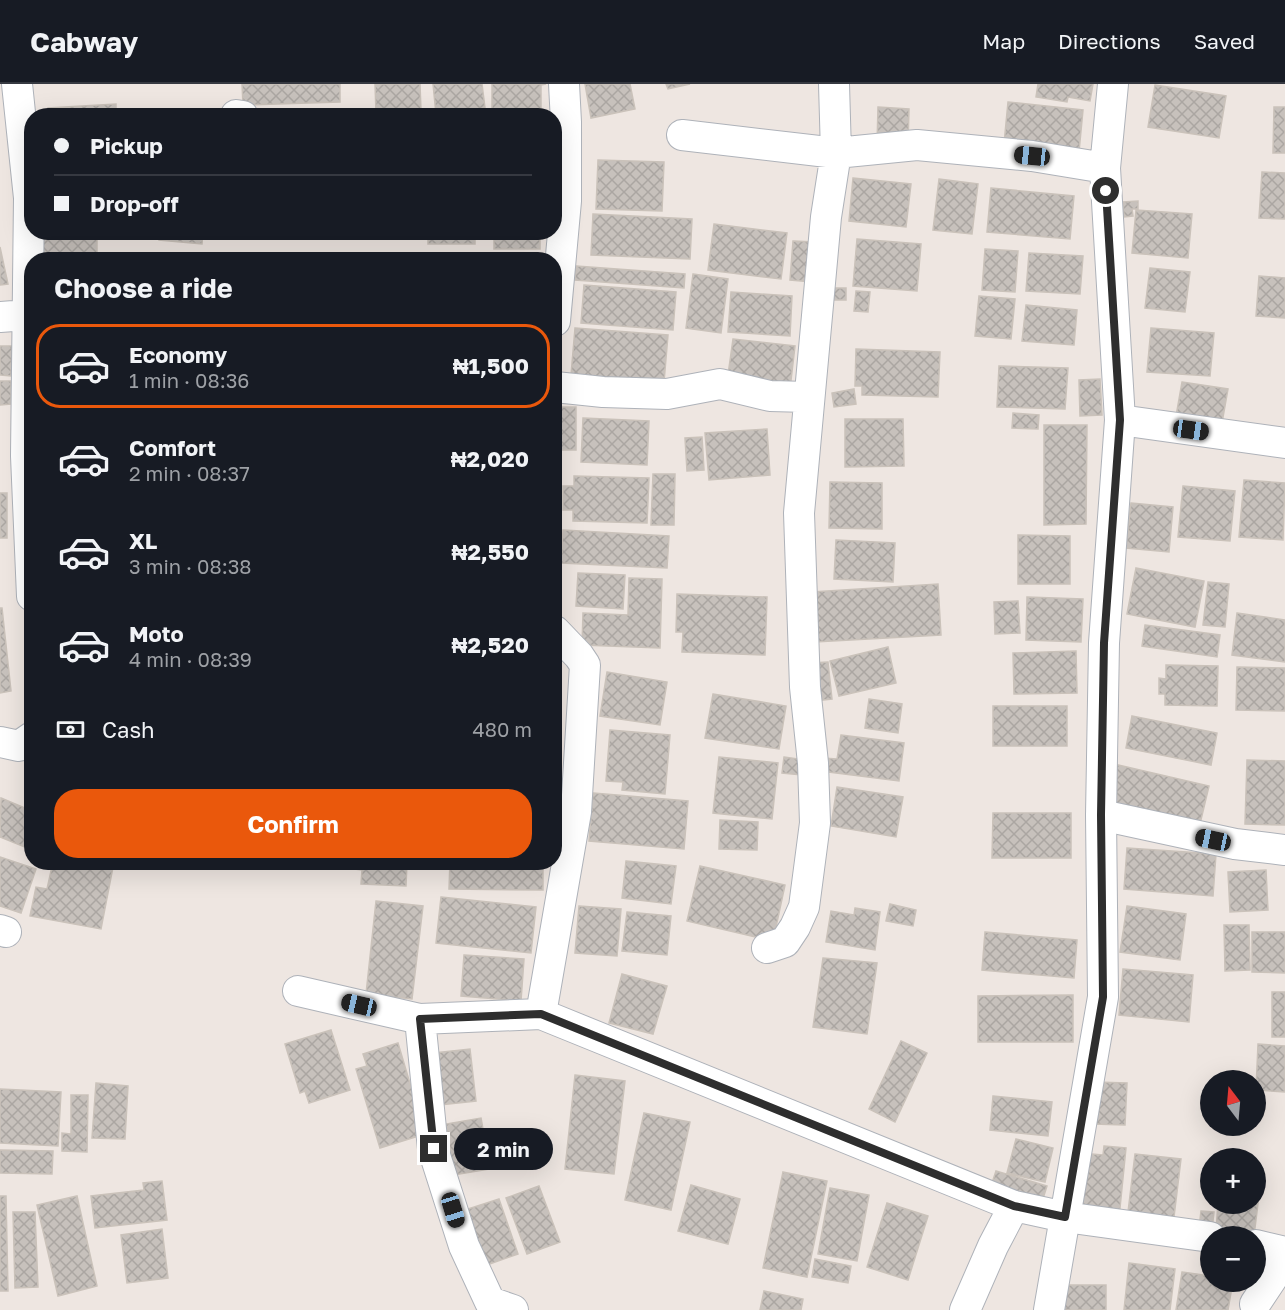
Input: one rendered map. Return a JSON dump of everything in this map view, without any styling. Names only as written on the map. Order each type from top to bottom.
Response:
[{"type":"street","points":[[17,84],[24,157]]},
{"type":"street","points":[[562,109],[564,84]]},
{"type":"street","points":[[767,948],[785,942],[804,907],[814,823],[813,763],[805,687],[799,513],[826,217],[836,153],[834,84]]},
{"type":"street","points":[[1049,1310],[1103,997],[1101,815],[1104,643],[1120,420],[1105,168],[1113,84]]},
{"type":"street","points":[[562,135],[567,201],[562,252]]},
{"type":"street","points":[[682,135],[836,153],[917,145],[1032,156],[1105,168]]},
{"type":"street","points":[[24,232],[14,316],[13,457],[24,537]]},
{"type":"street","points":[[562,388],[603,392],[667,394],[720,384],[770,396],[808,397]]},
{"type":"street","points":[[1120,420],[1285,443]]},
{"type":"street","points":[[541,1014],[576,812],[585,665],[579,656],[562,644]]},
{"type":"street","points":[[0,742],[19,746],[24,743]]},
{"type":"street","points":[[1101,815],[1235,844],[1285,850]]},
{"type":"street","points":[[298,991],[420,1019],[541,1014],[1014,1206],[1065,1217],[1200,1236]]},
{"type":"street","points":[[420,1019],[434,1149],[464,1246],[490,1302],[513,1310]]},
{"type":"street","points":[[965,1310],[993,1246],[1014,1206]]},
{"type":"street","points":[[1266,1247],[1285,1252]]},
{"type":"street","points":[[1257,1298],[1285,1259]]},
{"type":"building","points":[[242,84],[340,84],[340,102],[243,105]]},
{"type":"building","points":[[375,84],[420,84],[421,108],[376,108]]},
{"type":"building","points":[[433,84],[482,84],[485,108],[435,108]]},
{"type":"building","points":[[492,84],[546,84],[541,85],[541,108],[492,108]]},
{"type":"building","points":[[585,84],[630,84],[635,109],[591,118]]},
{"type":"building","points":[[666,84],[690,84],[668,89]]},
{"type":"building","points":[[1038,84],[1093,84],[1090,101],[1068,97],[1067,102],[1036,97]]},
{"type":"building","points":[[1155,85],[1226,96],[1219,138],[1148,127]]},
{"type":"building","points":[[1008,102],[1083,110],[1079,152],[1004,144]]},
{"type":"building","points":[[116,104],[116,108],[48,108]]},
{"type":"building","points":[[878,107],[909,109],[908,145],[877,145]]},
{"type":"building","points":[[1274,107],[1285,107],[1285,153],[1273,153]]},
{"type":"building","points":[[598,160],[664,162],[662,211],[596,209]]},
{"type":"building","points":[[1262,172],[1285,173],[1285,219],[1259,218]]},
{"type":"building","points":[[853,178],[911,184],[906,227],[849,221]]},
{"type":"building","points":[[939,179],[978,184],[972,234],[933,230]]},
{"type":"building","points":[[991,188],[1074,196],[1070,239],[987,232]]},
{"type":"building","points":[[1138,201],[1138,209],[1132,209],[1133,216],[1124,217],[1123,202]]},
{"type":"building","points":[[1136,210],[1192,214],[1188,258],[1132,253]]},
{"type":"building","points":[[593,214],[692,219],[690,259],[591,255]]},
{"type":"building","points":[[714,224],[787,233],[781,279],[708,270]]},
{"type":"building","points":[[857,239],[921,244],[917,291],[853,286]]},
{"type":"building","points":[[41,240],[97,240],[97,252],[42,252]]},
{"type":"building","points":[[159,240],[202,240],[202,244]]},
{"type":"building","points":[[428,240],[475,240],[475,244],[428,244]]},
{"type":"building","points":[[494,240],[540,240],[540,249],[494,249]]},
{"type":"building","points":[[793,241],[815,242],[812,282],[790,280]]},
{"type":"building","points":[[0,247],[8,284],[0,285]]},
{"type":"building","points":[[985,249],[1018,251],[1015,292],[982,290]]},
{"type":"building","points":[[1029,253],[1083,256],[1080,294],[1026,291]]},
{"type":"building","points":[[576,266],[685,274],[684,288],[575,280]]},
{"type":"building","points":[[1150,268],[1190,272],[1185,312],[1145,308]]},
{"type":"building","points":[[693,274],[728,279],[721,333],[686,328]]},
{"type":"building","points":[[1259,276],[1285,278],[1285,318],[1256,316]]},
{"type":"building","points":[[584,285],[676,292],[673,330],[581,323]]},
{"type":"building","points":[[834,288],[846,288],[846,300],[834,300]]},
{"type":"building","points":[[856,291],[870,292],[868,312],[854,311]]},
{"type":"building","points":[[731,292],[792,296],[790,336],[728,332]]},
{"type":"building","points":[[979,296],[1015,299],[1011,339],[975,336]]},
{"type":"building","points":[[1026,305],[1077,310],[1074,345],[1022,341]]},
{"type":"building","points":[[575,328],[668,335],[664,382],[571,375]]},
{"type":"building","points":[[1151,328],[1214,333],[1210,376],[1147,372]]},
{"type":"building","points":[[733,339],[795,346],[790,389],[727,382]]},
{"type":"building","points":[[0,346],[12,346],[11,376],[0,375]]},
{"type":"building","points":[[856,349],[940,352],[938,397],[862,395],[862,386],[855,386]]},
{"type":"building","points":[[999,366],[1068,368],[1065,409],[997,407]]},
{"type":"building","points":[[1100,379],[1102,415],[1080,416],[1079,380]]},
{"type":"building","points":[[0,381],[11,381],[11,404],[0,405]]},
{"type":"building","points":[[1182,382],[1228,389],[1222,423],[1176,416]]},
{"type":"building","points":[[854,389],[856,404],[834,407],[832,393]]},
{"type":"building","points":[[562,407],[576,407],[576,450],[562,450]]},
{"type":"building","points":[[1013,413],[1039,415],[1038,429],[1012,428]]},
{"type":"building","points":[[583,418],[649,421],[647,465],[581,462]]},
{"type":"building","points":[[845,419],[903,419],[904,466],[845,467]]},
{"type":"building","points":[[1044,425],[1087,425],[1086,524],[1044,525]]},
{"type":"building","points":[[767,429],[770,475],[709,480],[705,433]]},
{"type":"building","points":[[702,437],[704,470],[687,471],[685,438]]},
{"type":"building","points":[[653,474],[675,474],[674,525],[651,525]]},
{"type":"building","points":[[574,476],[649,478],[647,523],[573,521],[573,510],[563,510],[563,486],[574,486]]},
{"type":"building","points":[[1244,480],[1285,483],[1283,540],[1239,537]]},
{"type":"building","points":[[830,482],[882,483],[882,529],[829,528]]},
{"type":"building","points":[[1183,486],[1235,491],[1230,541],[1178,537]]},
{"type":"building","points":[[0,493],[7,493],[7,538],[0,538]]},
{"type":"building","points":[[1131,503],[1173,507],[1169,552],[1126,548]]},
{"type":"building","points":[[563,530],[669,536],[667,568],[562,563]]},
{"type":"building","points":[[1018,535],[1070,536],[1070,584],[1018,584]]},
{"type":"building","points":[[836,540],[895,543],[893,582],[834,579]]},
{"type":"building","points":[[1136,568],[1204,581],[1195,627],[1127,614]]},
{"type":"building","points":[[578,573],[625,575],[623,609],[576,606]]},
{"type":"building","points":[[629,578],[662,579],[660,648],[582,645],[583,613],[628,615]]},
{"type":"building","points":[[1208,582],[1229,584],[1225,627],[1203,625]]},
{"type":"building","points":[[938,584],[941,635],[815,642],[812,592]]},
{"type":"building","points":[[677,594],[767,597],[765,655],[682,652],[683,632],[676,632]]},
{"type":"building","points":[[1027,597],[1083,599],[1081,642],[1026,640]]},
{"type":"building","points":[[1018,601],[1020,633],[995,634],[994,602]]},
{"type":"building","points":[[0,608],[2,608],[11,691],[0,693]]},
{"type":"building","points":[[1237,613],[1285,620],[1285,662],[1232,655]]},
{"type":"building","points":[[1145,625],[1220,635],[1217,657],[1142,646]]},
{"type":"building","points":[[888,647],[896,683],[839,696],[830,661]]},
{"type":"building","points":[[1076,651],[1077,693],[1014,694],[1013,653]]},
{"type":"building","points":[[828,662],[832,699],[814,701],[810,663]]},
{"type":"building","points":[[1166,665],[1218,666],[1217,706],[1165,705],[1165,694],[1159,694],[1159,678],[1166,679]]},
{"type":"building","points":[[1237,667],[1285,668],[1285,711],[1236,710]]},
{"type":"building","points":[[607,672],[667,682],[660,725],[600,716]]},
{"type":"building","points":[[713,694],[786,706],[779,749],[705,738]]},
{"type":"building","points":[[869,699],[902,704],[898,733],[865,728]]},
{"type":"building","points":[[993,706],[1067,706],[1067,746],[993,746]]},
{"type":"building","points":[[1132,716],[1217,733],[1211,765],[1126,748]]},
{"type":"building","points":[[610,730],[670,735],[665,794],[622,790],[623,782],[606,781]]},
{"type":"building","points":[[841,735],[904,743],[899,781],[821,771],[823,758],[837,759]]},
{"type":"building","points":[[719,757],[778,763],[772,819],[713,813]]},
{"type":"building","points":[[784,757],[804,760],[802,775],[782,773]]},
{"type":"building","points":[[1247,760],[1285,761],[1285,825],[1245,824]]},
{"type":"building","points":[[1114,764],[1209,786],[1199,828],[1104,805]]},
{"type":"building","points":[[837,787],[903,797],[896,837],[831,826]]},
{"type":"building","points":[[593,793],[688,801],[684,849],[589,841]]},
{"type":"building","points":[[1,798],[24,808],[24,847],[0,837]]},
{"type":"building","points":[[993,813],[1071,813],[1071,858],[992,858]]},
{"type":"building","points":[[720,820],[758,822],[757,850],[719,849]]},
{"type":"building","points":[[1127,848],[1216,854],[1213,896],[1124,889]]},
{"type":"building","points":[[0,857],[24,865],[24,870],[36,870],[21,913],[0,906]]},
{"type":"building","points":[[626,861],[676,866],[671,904],[622,898]]},
{"type":"building","points":[[700,866],[785,885],[773,941],[687,921]]},
{"type":"building","points":[[51,870],[112,870],[101,929],[30,916],[36,887],[47,889]]},
{"type":"building","points":[[362,870],[407,870],[406,886],[361,884]]},
{"type":"building","points":[[450,870],[543,870],[543,890],[449,889]]},
{"type":"building","points":[[1266,870],[1268,910],[1230,912],[1228,872]]},
{"type":"building","points":[[441,897],[536,907],[531,953],[436,943]]},
{"type":"building","points":[[376,901],[423,906],[412,999],[366,994]]},
{"type":"building","points":[[890,904],[916,910],[913,926],[886,921]]},
{"type":"building","points":[[579,906],[621,909],[617,956],[575,953]]},
{"type":"building","points":[[1127,906],[1186,914],[1180,960],[1120,952]]},
{"type":"building","points":[[855,908],[880,912],[875,950],[826,942],[831,911],[854,915]]},
{"type":"building","points":[[627,912],[671,916],[667,955],[622,951]]},
{"type":"building","points":[[1224,925],[1249,925],[1250,970],[1225,971]]},
{"type":"building","points":[[985,932],[1077,940],[1074,978],[982,970]]},
{"type":"building","points":[[1252,932],[1285,932],[1285,973],[1252,972]]},
{"type":"building","points":[[464,955],[524,959],[521,1001],[461,996]]},
{"type":"building","points":[[823,958],[877,963],[867,1034],[813,1027]]},
{"type":"building","points":[[1123,969],[1193,975],[1189,1022],[1119,1015]]},
{"type":"building","points":[[622,974],[667,986],[653,1034],[609,1023]]},
{"type":"building","points":[[1272,992],[1285,992],[1285,1037],[1272,1037]]},
{"type":"building","points":[[1073,995],[1073,1042],[978,1042],[978,996]]},
{"type":"building","points":[[331,1030],[350,1090],[309,1103],[305,1091],[300,1093],[285,1044]]},
{"type":"building","points":[[901,1041],[927,1053],[895,1122],[869,1109]]},
{"type":"building","points":[[398,1043],[425,1134],[380,1148],[356,1069],[367,1066],[363,1054]]},
{"type":"building","points":[[1258,1044],[1285,1046],[1285,1092],[1266,1091],[1266,1070],[1257,1070]]},
{"type":"building","points":[[470,1049],[476,1101],[440,1105],[434,1053]]},
{"type":"building","points":[[575,1075],[625,1081],[614,1174],[565,1169]]},
{"type":"building","points":[[1095,1082],[1127,1083],[1125,1125],[1093,1124]]},
{"type":"building","points":[[96,1083],[128,1086],[125,1139],[92,1138]]},
{"type":"building","points":[[0,1089],[61,1092],[58,1146],[0,1143]]},
{"type":"building","points":[[71,1095],[88,1095],[87,1152],[62,1151],[62,1133],[71,1134]]},
{"type":"building","points":[[993,1096],[1052,1102],[1048,1136],[990,1130]]},
{"type":"building","points":[[644,1113],[690,1122],[671,1210],[625,1200]]},
{"type":"building","points":[[481,1118],[490,1169],[454,1175],[446,1124]]},
{"type":"building","points":[[1016,1139],[1053,1148],[1045,1182],[1007,1173]]},
{"type":"building","points":[[1104,1146],[1126,1148],[1119,1218],[1075,1214],[1081,1153],[1103,1155]]},
{"type":"building","points":[[0,1150],[53,1151],[52,1174],[0,1173]]},
{"type":"building","points":[[1135,1154],[1181,1159],[1174,1217],[1128,1212]]},
{"type":"building","points":[[996,1171],[1047,1186],[1040,1208],[989,1192]]},
{"type":"building","points":[[783,1172],[827,1181],[807,1277],[763,1268]]},
{"type":"building","points":[[162,1181],[167,1220],[95,1228],[91,1196],[144,1190],[143,1183]]},
{"type":"building","points":[[691,1185],[740,1199],[728,1244],[678,1231]]},
{"type":"building","points":[[539,1186],[560,1242],[527,1254],[506,1198]]},
{"type":"building","points":[[830,1188],[869,1195],[857,1261],[818,1254]]},
{"type":"building","points":[[0,1196],[6,1196],[8,1291],[0,1291]]},
{"type":"building","points":[[77,1196],[97,1286],[58,1296],[37,1205]]},
{"type":"building","points":[[499,1199],[518,1254],[484,1266],[465,1210]]},
{"type":"building","points":[[887,1203],[928,1216],[908,1280],[867,1267]]},
{"type":"building","points":[[13,1212],[35,1212],[38,1287],[15,1288]]},
{"type":"building","points":[[1201,1214],[1214,1214],[1212,1226],[1200,1226],[1199,1228]]},
{"type":"building","points":[[1217,1214],[1257,1214],[1255,1226],[1216,1226]]},
{"type":"building","points":[[162,1229],[168,1278],[127,1283],[121,1235]]},
{"type":"building","points":[[815,1259],[851,1266],[848,1283],[812,1277]]},
{"type":"building","points":[[1129,1263],[1175,1269],[1170,1310],[1124,1310]]},
{"type":"building","points":[[1182,1272],[1200,1275],[1200,1292],[1231,1292],[1228,1310],[1176,1310]]},
{"type":"building","points":[[1063,1285],[1106,1285],[1106,1310],[1062,1310]]},
{"type":"building","points":[[764,1291],[803,1299],[801,1310],[760,1310]]},
{"type":"route","points":[[434,1149],[420,1019],[541,1014],[1014,1206],[1065,1217],[1103,997],[1101,815],[1104,643],[1120,420],[1106,191]]}]
